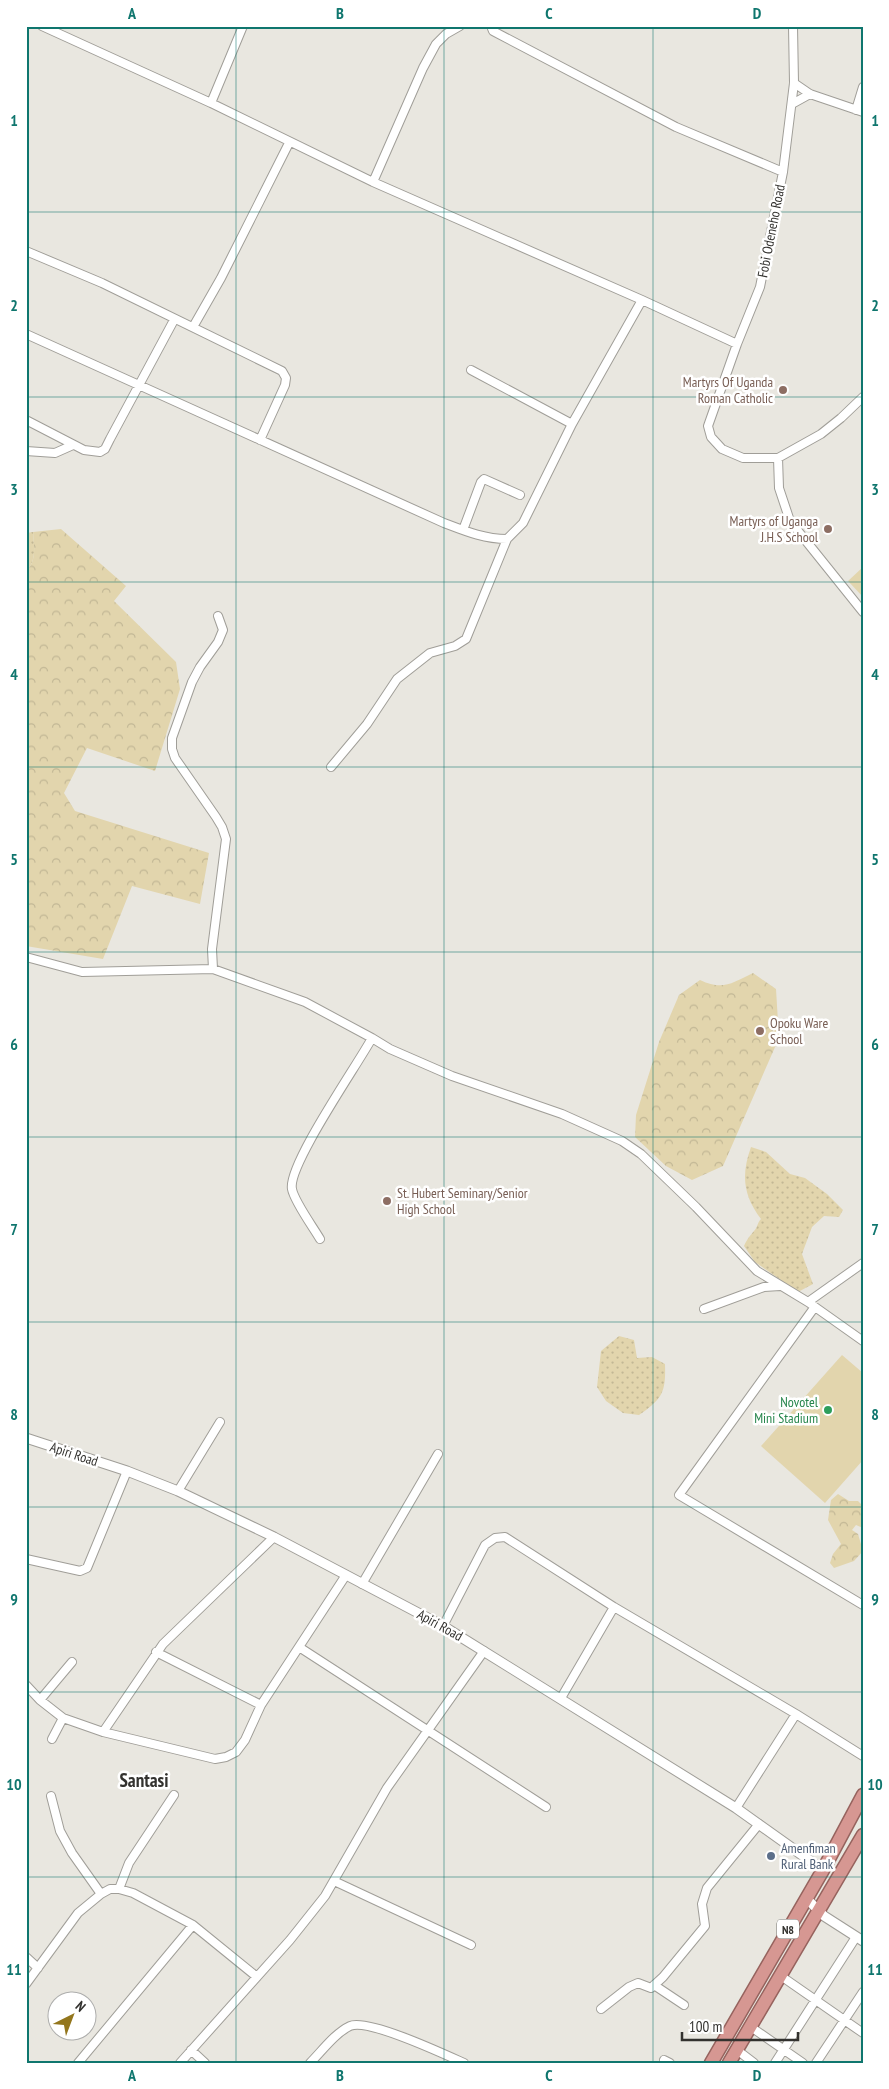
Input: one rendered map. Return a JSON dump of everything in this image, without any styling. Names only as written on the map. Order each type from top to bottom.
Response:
[{"type":"highway","name":"N8","points":[[712,2063],[823,1870],[863,1795]]},
{"type":"highway","name":"N8","points":[[729,2063],[752,2027],[863,1835]]},
{"type":"street","points":[[42,26],[211,103],[373,182],[642,300],[737,344]]},
{"type":"street","points":[[211,103],[243,26]]},
{"type":"street","points":[[373,182],[423,68],[436,44],[446,34],[460,26]]},
{"type":"street","points":[[491,26],[493,32],[676,127],[783,172]]},
{"type":"street","name":"Fobi Odeneho Road","points":[[778,458],[744,458],[722,449],[711,437],[708,426],[737,344],[760,287],[783,172],[792,104],[794,83],[793,26]]},
{"type":"street","points":[[794,83],[810,94],[859,111],[863,87]]},
{"type":"street","points":[[792,104],[810,94]]},
{"type":"street","points":[[193,327],[221,278],[289,142]]},
{"type":"street","points":[[26,251],[102,284],[282,371],[286,378],[260,440]]},
{"type":"street","points":[[331,768],[367,724],[397,679],[430,653],[455,646],[466,639],[488,590],[507,539],[522,523],[572,424],[642,300]]},
{"type":"street","points":[[26,420],[72,445],[95,452],[105,449],[138,384],[174,320]]},
{"type":"street","points":[[26,334],[444,523],[493,539],[507,539]]},
{"type":"street","points":[[471,370],[572,424]]},
{"type":"street","points":[[863,396],[841,418],[821,434],[778,458],[779,488],[790,521],[863,612]]},
{"type":"street","points":[[26,450],[55,453],[72,445]]},
{"type":"street","points":[[463,530],[481,482],[484,479],[520,495]]},
{"type":"street","points":[[213,969],[212,949],[226,839],[216,817],[175,758],[172,749],[172,738],[192,682],[218,642],[223,630],[218,616]]},
{"type":"street","points":[[26,957],[82,972],[213,969],[305,1002],[390,1049],[452,1076],[562,1114],[622,1142],[641,1154],[696,1207],[757,1271],[808,1302],[863,1342]]},
{"type":"street","points":[[320,1239],[292,1189],[292,1175],[322,1118],[372,1038]]},
{"type":"street","points":[[808,1302],[863,1263]]},
{"type":"street","points":[[704,1309],[764,1287],[780,1286]]},
{"type":"street","points":[[814,1308],[679,1495],[863,1605]]},
{"type":"street","points":[[178,1491],[220,1422]]},
{"type":"street","name":"Apiri Road","points":[[26,1438],[127,1471],[178,1491],[274,1537],[443,1626],[736,1808],[823,1870]]},
{"type":"street","points":[[362,1584],[438,1454]]},
{"type":"street","points":[[26,1559],[80,1572],[87,1568],[127,1471]]},
{"type":"street","points":[[102,1732],[156,1652],[274,1537]]},
{"type":"street","points":[[443,1626],[485,1545],[494,1538],[505,1537],[614,1607],[796,1714],[863,1756]]},
{"type":"street","points":[[26,1685],[40,1700],[63,1718],[102,1732],[215,1759],[226,1757],[236,1752],[245,1740],[261,1706],[346,1575]]},
{"type":"street","points":[[561,1698],[614,1607]]},
{"type":"street","points":[[299,1647],[546,1807]]},
{"type":"street","points":[[180,2063],[290,1940],[325,1896],[387,1788],[484,1651]]},
{"type":"street","points":[[156,1652],[261,1706]]},
{"type":"street","points":[[40,1700],[72,1662]]},
{"type":"street","points":[[736,1808],[796,1714]]},
{"type":"street","points":[[52,1740],[63,1718]]},
{"type":"street","points":[[119,1889],[129,1863],[174,1795]]},
{"type":"street","points":[[51,1796],[60,1831],[72,1853],[101,1894]]},
{"type":"street","points":[[601,2009],[629,1987],[638,1983],[651,1988],[705,1926],[702,1904],[707,1888],[759,1824]]},
{"type":"street","points":[[334,1881],[471,1945]]},
{"type":"street","points":[[26,1984],[78,1913],[110,1889],[119,1889],[133,1894],[192,1924],[256,1977]]},
{"type":"street","points":[[775,2063],[815,1999],[859,1939],[818,1911],[806,1898]]},
{"type":"street","points":[[78,2063],[192,1924]]},
{"type":"street","points":[[26,1956],[38,1968]]},
{"type":"street","points":[[780,1976],[863,2033]]},
{"type":"street","points":[[654,1985],[684,2005]]},
{"type":"street","points":[[816,2063],[863,1992]]},
{"type":"street","points":[[310,2063],[351,2025],[372,2026],[464,2063]]},
{"type":"street","points":[[752,2027],[804,2063]]},
{"type":"street","points":[[191,2050],[205,2063]]},
{"type":"street","points":[[737,2050],[754,2063]]},
{"type":"green space","points":[[61,529],[126,586],[114,601],[176,662],[180,689],[155,771],[87,748],[64,793],[75,811],[209,853],[200,904],[132,886],[103,959],[26,946],[26,571],[30,567],[33,558],[33,532]]},
{"type":"green space","points":[[33,532],[33,558],[30,567],[26,571],[26,533]]},
{"type":"green space","points":[[863,567],[863,597],[848,581]]},
{"type":"green space","points":[[753,973],[776,989],[779,1038],[723,1166],[692,1180],[666,1166],[635,1137],[636,1115],[659,1042],[679,995],[700,980],[721,985],[733,983]]},
{"type":"green space","points":[[751,1147],[766,1152],[790,1174],[805,1178],[827,1194],[843,1210],[839,1217],[824,1216],[812,1227],[802,1254],[813,1284],[798,1292],[755,1262],[744,1246],[761,1219],[750,1202],[747,1193],[745,1176]]},
{"type":"green space","points":[[619,1336],[634,1340],[637,1358],[652,1357],[665,1364],[665,1382],[661,1394],[653,1404],[639,1415],[623,1413],[606,1401],[597,1387],[601,1351]]},
{"type":"green space","name":"Novotel Mini Stadium","points":[[842,1355],[863,1373],[863,1460],[825,1503],[761,1446]]},
{"type":"green space","points":[[838,1494],[849,1501],[858,1501],[863,1506],[863,1528],[856,1525],[852,1530],[858,1534],[863,1551],[854,1561],[834,1568],[830,1563],[833,1554],[841,1544],[828,1520],[831,1500]]},
{"type":"place","name":"Martyrs Of Uganda Roman Catholic","points":[[783,390]]},
{"type":"place","name":"Martyrs of Uganga J.H.S School","points":[[828,529]]},
{"type":"place","name":"Opoku Ware School","points":[[760,1031]]},
{"type":"place","name":"St. Hubert Seminary/Senior High School","points":[[387,1201]]},
{"type":"place","name":"Novotel Mini Stadium","points":[[828,1410]]},
{"type":"place","name":"Amenfiman Rural Bank","points":[[771,1856]]},
{"type":"district","name":"Santasi","points":[[144,1780]]}]
